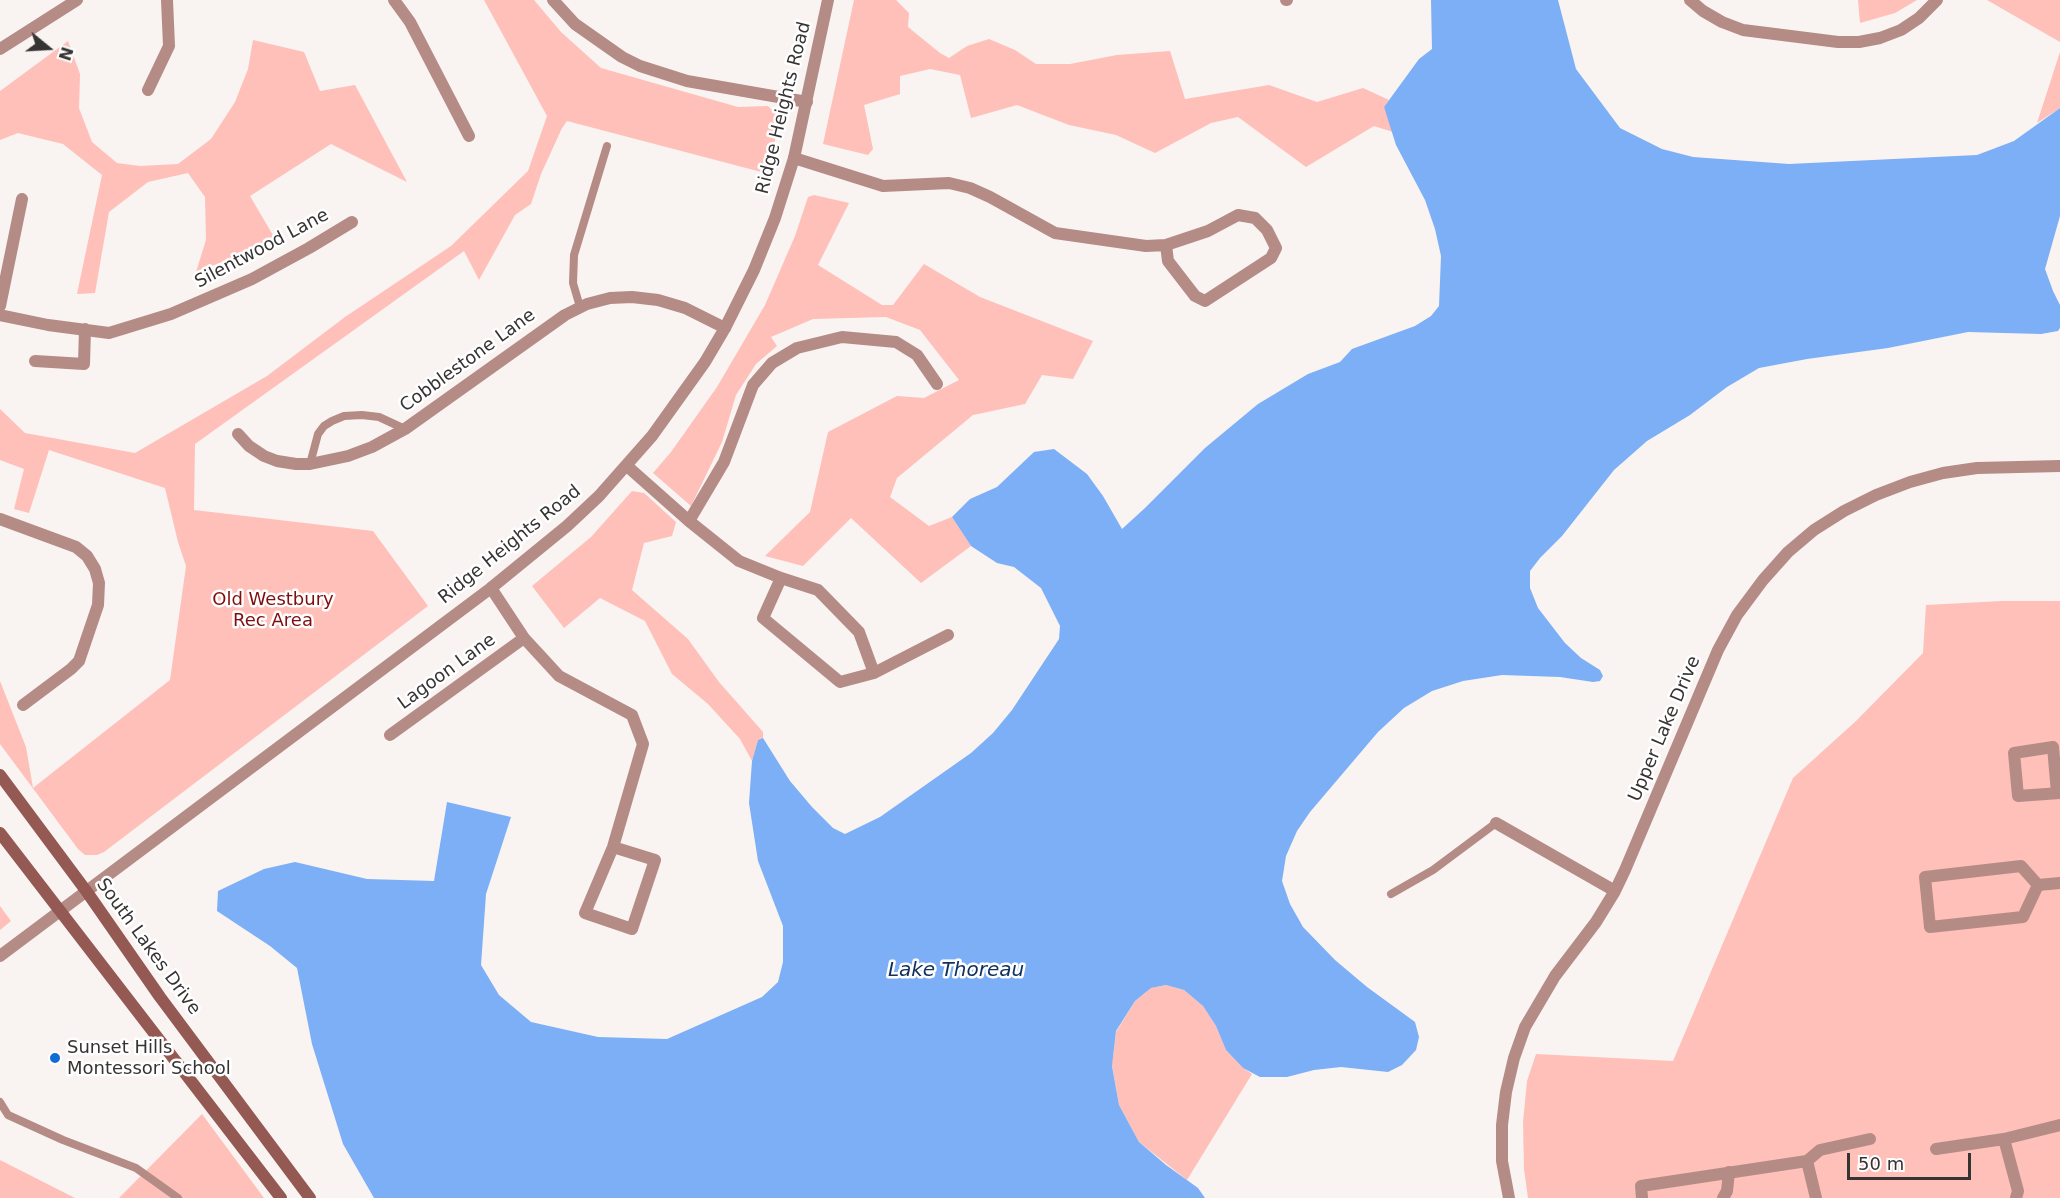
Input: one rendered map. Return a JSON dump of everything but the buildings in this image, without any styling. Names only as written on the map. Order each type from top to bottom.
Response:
[{"type":"main road","name":"South Lakes Drive","points":[[0,776],[87,892],[160,997],[310,1198]]},
{"type":"main road","points":[[0,833],[281,1198]]},
{"type":"street","points":[[0,49],[77,0]]},
{"type":"street","points":[[148,90],[169,46],[167,0]]},
{"type":"street","points":[[394,0],[410,22],[469,136]]},
{"type":"street","points":[[553,0],[575,24],[588,34],[640,66],[687,81],[807,102]]},
{"type":"street","name":"Ridge Heights Road","points":[[0,956],[491,588],[567,526],[627,466],[679,401],[725,328],[758,260],[775,218],[794,158],[828,0]]},
{"type":"street","points":[[1690,0],[1722,22],[1743,30],[1838,42],[1869,40],[1900,30],[1919,18],[1938,0]]},
{"type":"street","points":[[794,158],[883,186],[949,183],[970,188],[1055,233],[1146,246],[1166,245],[1208,231],[1239,215],[1255,218],[1267,231],[1276,248],[1270,258],[1204,301],[1195,296],[1168,261],[1166,245]]},
{"type":"street","points":[[0,306],[22,199]]},
{"type":"street","name":"Silentwood Lane","points":[[0,315],[48,325],[109,333],[171,314],[252,279],[352,222]]},
{"type":"street","name":"Cobblestone Lane","points":[[238,434],[249,446],[277,461],[310,464],[348,456],[372,447],[405,429],[564,315],[610,298],[632,297],[658,300],[685,308],[725,328]]},
{"type":"street","points":[[35,361],[84,364],[85,329]]},
{"type":"street","points":[[689,521],[724,462],[753,385],[772,363],[797,348],[842,338],[896,342],[916,356],[936,384]]},
{"type":"street","points":[[627,466],[689,521],[739,561],[818,591],[859,632],[874,673]]},
{"type":"street","name":"Upper Lake Drive","points":[[1507,1198],[1502,1161],[1502,1125],[1506,1092],[1514,1058],[1526,1027],[1541,997],[1615,891],[1626,870],[1718,650],[1737,615],[1763,580],[1788,552],[1814,531],[1844,511],[1876,495],[1943,473],[1977,468],[2060,466]]},
{"type":"street","points":[[0,519],[76,546],[96,569],[99,583],[98,605],[79,660],[72,669],[23,705]]},
{"type":"street","points":[[781,578],[763,618],[840,682],[874,673],[948,635]]},
{"type":"street","points":[[491,588],[524,638],[559,676],[632,715],[643,744],[613,847],[585,913],[632,929],[655,860],[613,847]]},
{"type":"street","name":"Lagoon Lane","points":[[390,735],[524,638]]},
{"type":"street","points":[[2053,747],[2059,793],[2018,796],[2014,753],[2053,747]]},
{"type":"street","points":[[1496,823],[1615,891]]},
{"type":"street","points":[[2021,866],[2038,885],[2023,917],[1930,927],[1925,877],[2021,866]]},
{"type":"street","points":[[2038,885],[2060,883]]},
{"type":"street","points":[[1936,1149],[2004,1139],[2060,1125]]},
{"type":"street","points":[[1642,1198],[1641,1186],[1807,1161],[1820,1150],[1870,1139]]},
{"type":"street","points":[[2004,1139],[2018,1191],[2016,1198]]},
{"type":"street","points":[[1807,1161],[1816,1198]]},
{"type":"street","points":[[1723,1198],[1727,1191],[1729,1172]]},
{"type":"lane","points":[[580,308],[573,283],[574,255],[607,146]]},
{"type":"lane","points":[[310,464],[318,434],[324,426],[338,418],[362,415],[379,417],[405,429]]},
{"type":"lane","points":[[1390,894],[1433,870],[1496,823]]},
{"type":"lane","points":[[0,1102],[9,1115],[63,1140],[136,1168],[178,1198]]},
{"type":"green space","name":"Old Westbury Rec Area","points":[[484,0],[534,0],[561,32],[601,68],[738,107],[768,106],[779,117],[769,174],[567,121],[541,174],[531,204],[515,215],[479,280],[464,251],[195,444],[194,510],[373,531],[428,606],[104,852],[97,855],[85,855],[78,849],[0,744],[0,681],[26,747],[33,788],[170,680],[186,566],[165,488],[49,450],[29,513],[14,509],[24,469],[0,460],[0,409],[25,433],[135,453],[267,376],[345,317],[451,246],[528,171],[547,116]]},
{"type":"green space","points":[[854,0],[896,0],[909,13],[908,27],[949,58],[967,46],[989,39],[1015,50],[1036,64],[1070,64],[1117,55],[1170,51],[1185,99],[1269,85],[1317,102],[1363,88],[1389,100],[1384,107],[1393,132],[1374,126],[1306,167],[1238,117],[1211,123],[1155,153],[1116,135],[1069,125],[1017,105],[971,118],[960,75],[930,69],[900,76],[900,94],[864,105],[873,149],[868,155],[823,144]]},
{"type":"green space","points":[[1858,0],[1917,0],[1895,13],[1860,23]]},
{"type":"green space","points":[[1987,0],[2060,0],[2060,42]]},
{"type":"green space","points":[[253,40],[304,52],[320,91],[355,85],[407,182],[331,144],[250,196],[274,237],[248,252],[196,272],[206,240],[205,197],[188,173],[148,182],[109,212],[95,293],[77,294],[102,175],[63,144],[18,133],[0,140],[0,91],[68,41],[80,74],[79,108],[92,142],[117,163],[140,166],[178,164],[211,139],[235,102],[248,69]]},
{"type":"green space","points":[[2060,52],[2060,108],[2037,123]]},
{"type":"green space","points":[[814,195],[849,203],[818,265],[882,305],[893,305],[924,264],[980,297],[1093,341],[1073,379],[1042,375],[1025,404],[973,415],[897,478],[890,497],[929,526],[952,517],[971,546],[921,583],[851,518],[803,566],[765,556],[810,512],[828,432],[897,396],[924,398],[959,380],[920,330],[886,317],[813,319],[771,337],[777,346],[756,364],[736,395],[722,442],[691,506],[653,473],[671,452],[717,387],[765,305],[795,236],[808,197]]},
{"type":"green space","points":[[632,491],[644,493],[676,522],[672,536],[644,543],[632,590],[688,639],[719,682],[763,732],[763,738],[758,740],[752,761],[740,739],[708,704],[672,674],[645,621],[600,598],[564,628],[532,586],[591,537]]},
{"type":"green space","points":[[2060,601],[2060,1198],[1528,1198],[1524,1169],[1523,1122],[1527,1081],[1536,1054],[1673,1061],[1793,778],[1856,721],[1923,653],[1926,605]]},
{"type":"green space","points":[[0,906],[11,921],[0,930]]},
{"type":"green space","points":[[1166,985],[1184,990],[1203,1006],[1216,1026],[1226,1050],[1252,1074],[1187,1180],[1139,1142],[1119,1105],[1112,1065],[1116,1032],[1135,1001],[1151,988]]},
{"type":"green space","points":[[202,1114],[264,1198],[119,1198]]},
{"type":"green space","points":[[0,1160],[75,1198],[0,1198]]},
{"type":"water","name":"Lake Thoreau","points":[[1431,0],[1558,0],[1576,69],[1620,128],[1662,149],[1693,157],[1789,164],[1977,155],[2014,141],[2060,108],[2060,216],[2045,269],[2060,305],[2060,328],[2058,331],[2041,334],[1968,332],[1888,348],[1759,368],[1647,441],[1614,470],[1562,536],[1530,571],[1530,588],[1538,608],[1565,643],[1581,658],[1600,670],[1603,676],[1600,681],[1502,675],[1463,681],[1432,691],[1404,708],[1378,732],[1310,812],[1297,831],[1286,856],[1282,881],[1290,904],[1303,927],[1335,960],[1415,1022],[1419,1037],[1416,1050],[1402,1065],[1388,1072],[1341,1067],[1314,1070],[1287,1077],[1260,1077],[1243,1068],[1226,1050],[1216,1026],[1203,1006],[1184,990],[1166,985],[1151,988],[1135,1001],[1116,1031],[1112,1066],[1119,1105],[1139,1142],[1198,1188],[1205,1198],[374,1198],[343,1144],[312,1044],[297,968],[270,946],[217,911],[218,891],[264,869],[295,862],[367,879],[434,881],[447,802],[511,817],[486,894],[481,965],[499,995],[531,1022],[598,1037],[667,1039],[762,997],[778,982],[783,962],[783,926],[758,861],[749,803],[752,761],[758,740],[763,738],[790,781],[812,807],[833,828],[845,834],[880,817],[971,753],[993,733],[1012,710],[1059,639],[1060,626],[1041,588],[1014,567],[997,563],[971,546],[952,517],[970,499],[997,487],[1034,452],[1054,449],[1087,474],[1122,529],[1205,448],[1258,404],[1308,374],[1340,362],[1352,349],[1415,326],[1431,316],[1439,306],[1441,256],[1435,229],[1425,200],[1396,145],[1384,107],[1419,59],[1432,49]]},
{"type":"place","name":"Sunset Hills Montessori School","points":[[55,1058]]}]
